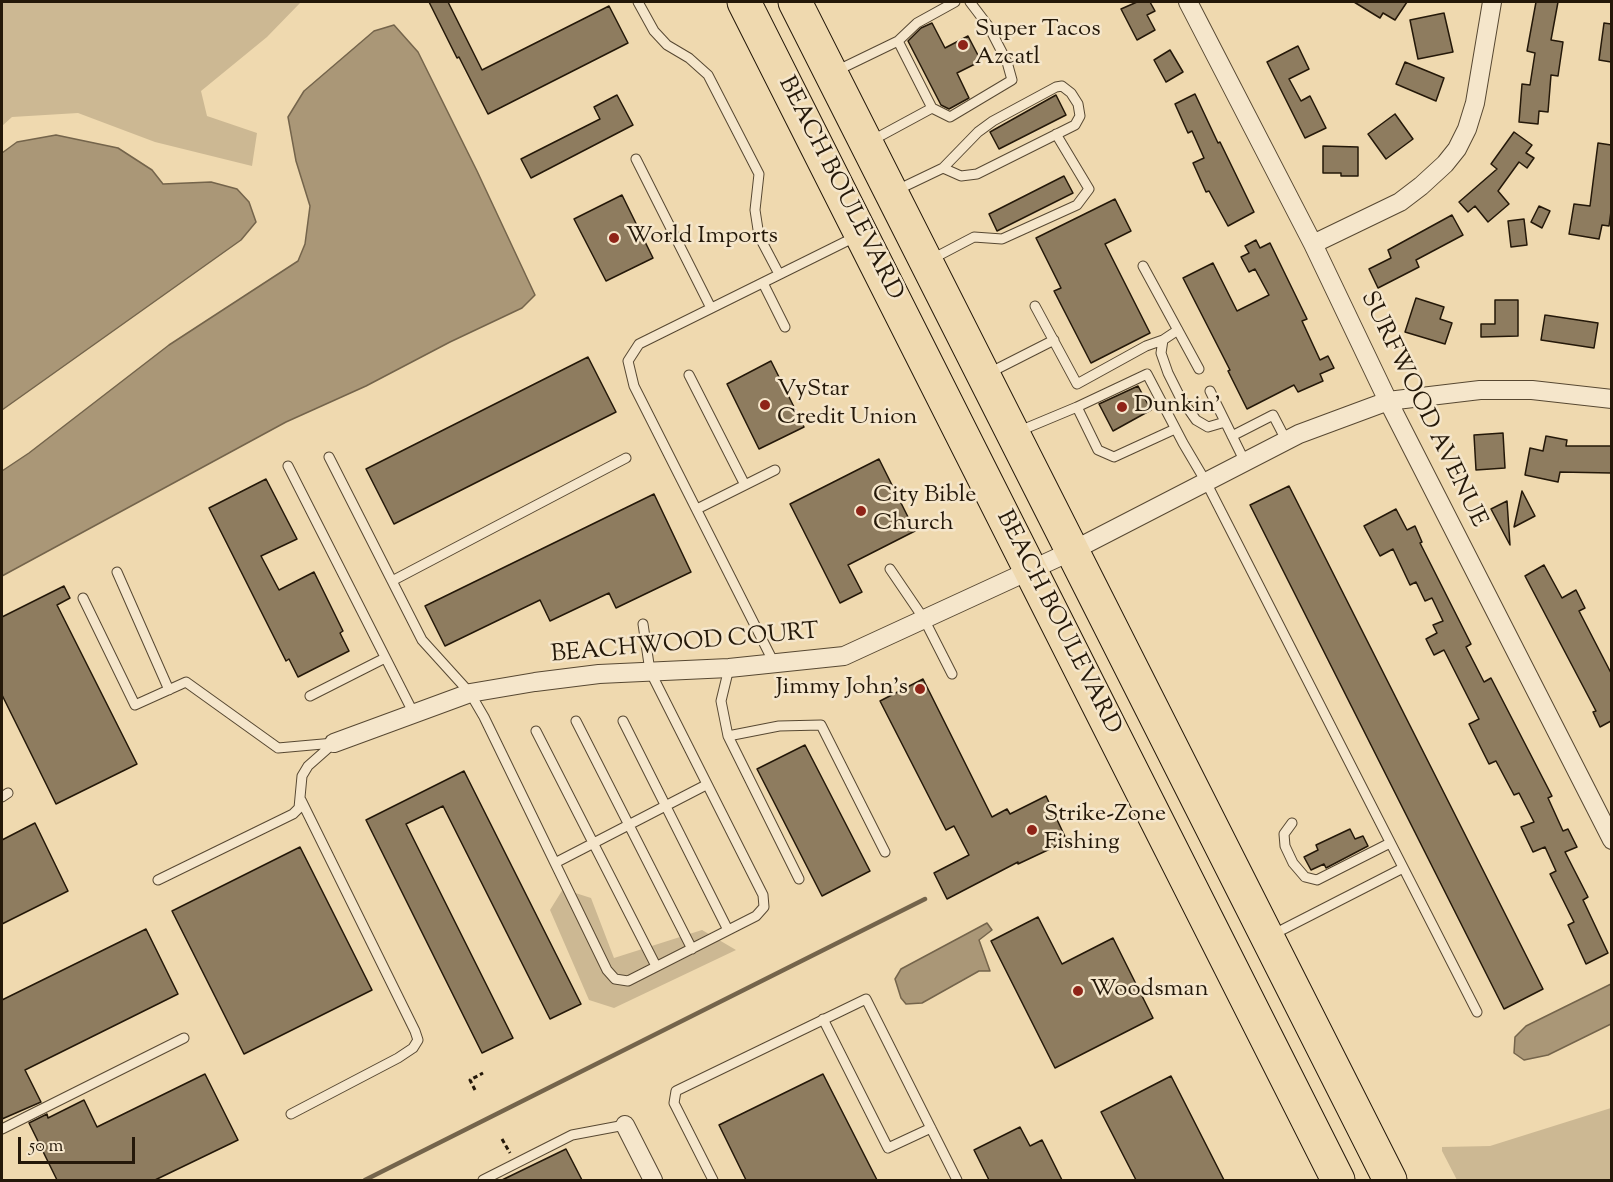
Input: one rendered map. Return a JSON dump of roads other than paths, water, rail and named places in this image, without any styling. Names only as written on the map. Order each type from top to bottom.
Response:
[{"type":"highway","name":"BEACH BOULEVARD","points":[[744,2],[1338,1180]]},
{"type":"highway","points":[[795,2],[1390,1180]]},
{"type":"street","name":"SURFWOOD AVENUE","points":[[1188,2],[1313,244],[1388,401],[1611,840]]},
{"type":"street","points":[[1313,244],[1400,202],[1429,179],[1457,148],[1467,129],[1475,103],[1492,2]]},
{"type":"street","name":"BEACHWOOD COURT","points":[[334,743],[470,693],[535,681],[599,674],[729,668],[844,656],[1072,551],[1286,440],[1388,401],[1480,390],[1532,390],[1611,399]]},
{"type":"street","points":[[625,1125],[653,1180]]},
{"type":"lane","points":[[638,2],[654,31],[667,45],[689,58],[708,75],[759,174],[755,210],[759,236],[779,274]]},
{"type":"lane","points":[[831,73],[898,40],[916,23],[955,2]]},
{"type":"lane","points":[[898,40],[932,108],[950,117],[1012,80],[1007,62],[989,27],[970,2]]},
{"type":"lane","points":[[892,193],[943,168],[978,132],[1031,99],[1056,87],[1062,86],[1071,93],[1078,104],[1080,116],[1075,125],[976,174],[961,176],[943,168]]},
{"type":"lane","points":[[867,143],[932,108]]},
{"type":"lane","points":[[926,262],[974,237],[1002,239],[1077,205],[1089,189],[1056,134]]},
{"type":"lane","points":[[636,159],[711,308]]},
{"type":"lane","points":[[774,663],[634,386],[628,361],[639,344],[861,234]]},
{"type":"lane","points":[[1143,266],[1199,369]]},
{"type":"lane","points":[[763,283],[785,327]]},
{"type":"lane","points":[[1035,306],[1077,384],[1178,330]]},
{"type":"lane","points":[[984,375],[1054,340]]},
{"type":"lane","points":[[1163,340],[1161,353],[1168,374],[1196,420],[1208,427],[1225,422]]},
{"type":"lane","points":[[1013,433],[1077,407],[1147,374],[1206,482],[1477,1012]]},
{"type":"lane","points":[[689,375],[745,485]]},
{"type":"lane","points":[[1210,391],[1245,462]]},
{"type":"lane","points":[[1077,407],[1098,450],[1114,457],[1175,429]]},
{"type":"lane","points":[[1232,436],[1273,415],[1286,440]]},
{"type":"lane","points":[[329,457],[422,640],[470,693],[607,969],[615,979],[628,981],[756,916],[764,908],[763,895],[650,671],[643,624]]},
{"type":"lane","points":[[392,581],[626,458]]},
{"type":"lane","points":[[288,466],[414,714]]},
{"type":"lane","points":[[696,509],[775,470]]},
{"type":"lane","points":[[890,569],[924,619],[952,674]]},
{"type":"lane","points":[[117,572],[169,690]]},
{"type":"lane","points":[[83,598],[135,705],[186,682],[278,748],[334,743]]},
{"type":"lane","points":[[310,696],[385,658]]},
{"type":"lane","points":[[729,668],[722,701],[728,736],[799,879]]},
{"type":"lane","points":[[576,721],[692,948]]},
{"type":"lane","points":[[623,721],[728,930]]},
{"type":"lane","points":[[728,736],[779,726],[821,725],[885,852]]},
{"type":"lane","points":[[536,731],[656,966]]},
{"type":"lane","points":[[158,880],[293,814],[299,808],[301,800],[302,776],[308,766],[334,743]]},
{"type":"lane","points":[[555,863],[706,785]]},
{"type":"lane","points":[[291,1114],[399,1058],[413,1048],[418,1040],[301,800]]},
{"type":"lane","points":[[1292,823],[1284,834],[1285,846],[1293,863],[1305,877],[1317,880],[1390,843]]},
{"type":"lane","points":[[1267,938],[1403,868]]},
{"type":"lane","points":[[713,1180],[674,1102],[676,1091],[866,999],[957,1180]]},
{"type":"lane","points":[[823,1019],[888,1148],[930,1128]]},
{"type":"lane","points":[[2,1129],[184,1038]]},
{"type":"lane","points":[[483,1180],[572,1135],[625,1125]]},
{"type":"waterway","points":[[365,1180],[925,899]]},
{"type":"place","name":"Super Tacos Azcatl","points":[[963,45]]},
{"type":"place","name":"World Imports","points":[[614,238]]},
{"type":"place","name":"VyStar Credit Union","points":[[765,405]]},
{"type":"place","name":"Dunkin'","points":[[1122,407]]},
{"type":"place","name":"City Bible Church","points":[[861,511]]},
{"type":"place","name":"Jimmy John's","points":[[920,689]]},
{"type":"place","name":"Strike-Zone Fishing","points":[[1032,830]]},
{"type":"place","name":"Woodsman","points":[[1078,991]]}]
